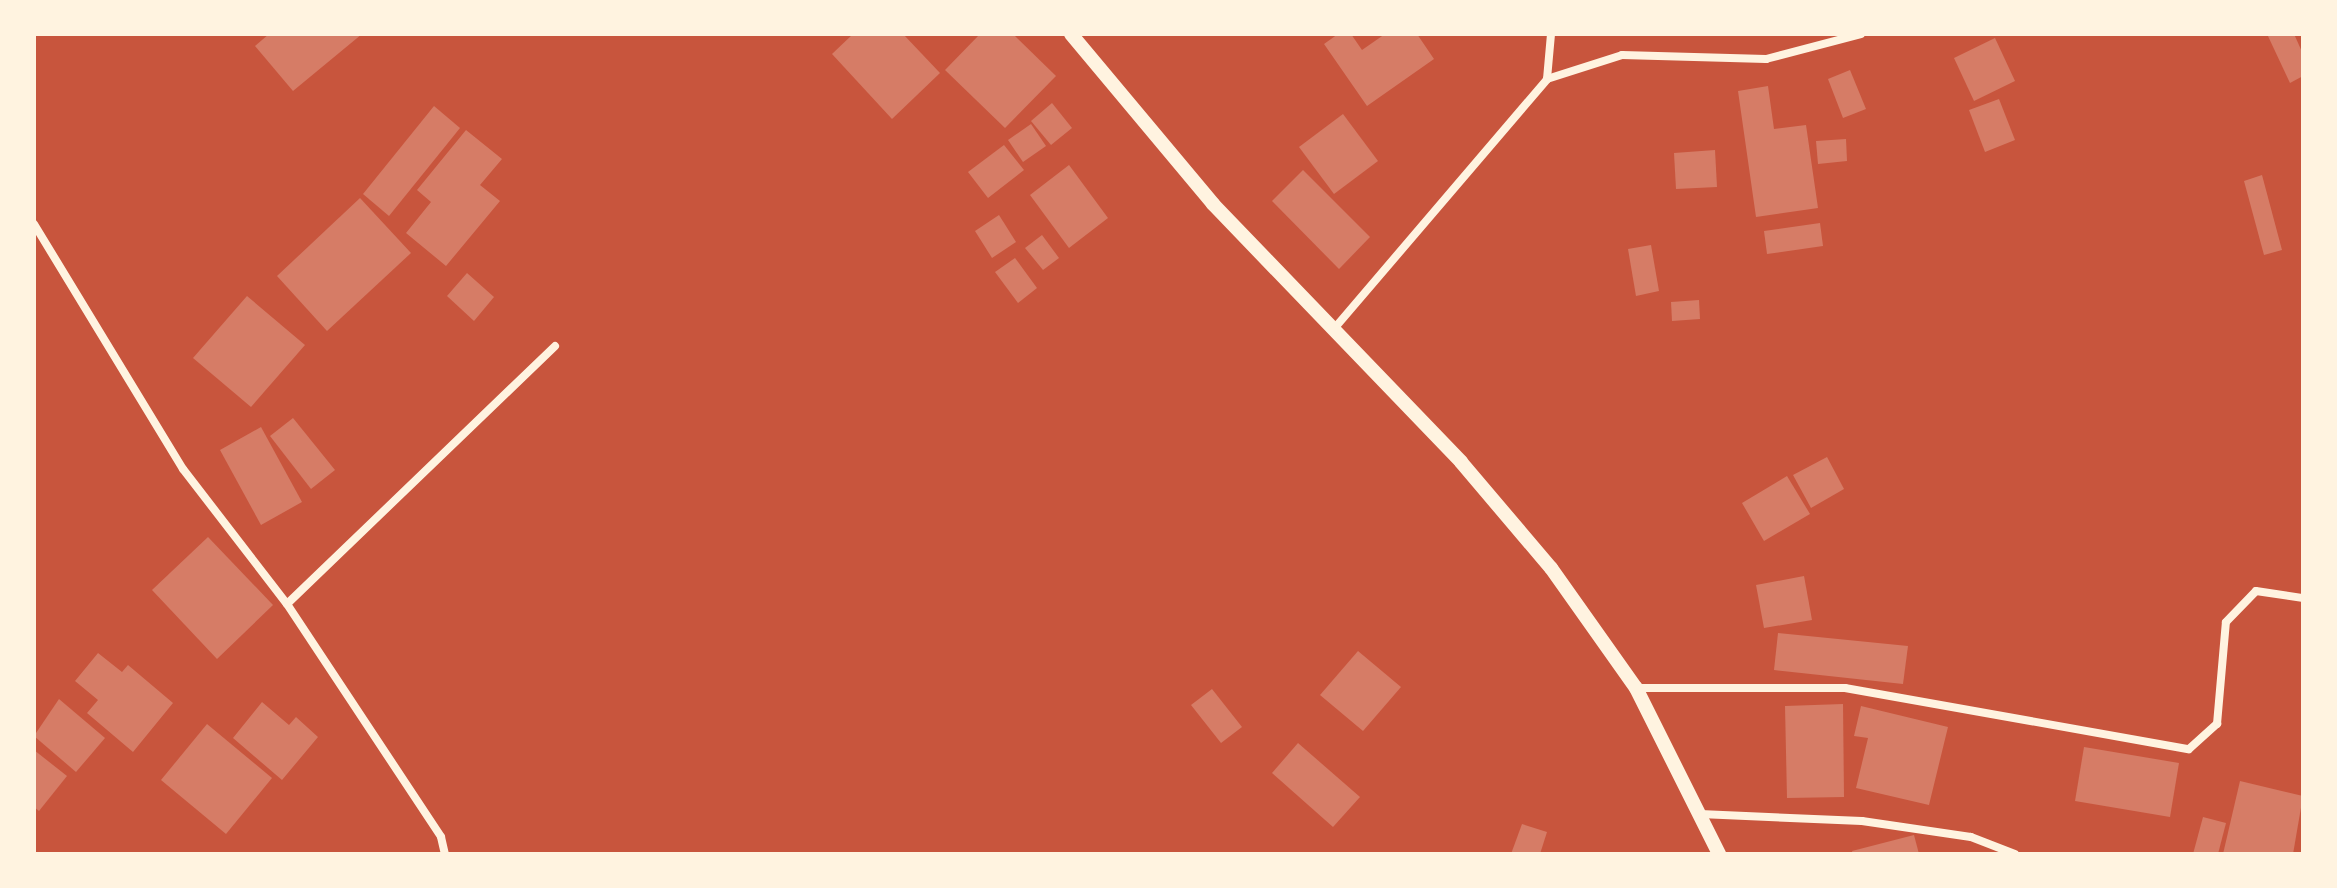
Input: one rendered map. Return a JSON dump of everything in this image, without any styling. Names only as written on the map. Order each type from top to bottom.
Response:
[{"type":"street","points":[[1071,34],[1213,204],[1461,462],[1551,568],[1636,688],[1719,854]]},
{"type":"street","points":[[1547,79],[1551,34]]},
{"type":"street","points":[[1333,330],[1547,79],[1622,55],[1766,59],[1832,39],[1861,34]]},
{"type":"street","points":[[34,224],[183,469],[287,604],[441,837],[445,854]]},
{"type":"street","points":[[287,604],[555,346]]},
{"type":"street","points":[[1636,688],[1845,688],[2189,749],[2217,724],[2226,622],[2256,591],[2303,598]]},
{"type":"street","points":[[1700,814],[1862,821],[1971,837],[2015,854]]},
{"type":"building","points":[[269,34],[362,34],[293,91],[255,46]]},
{"type":"building","points":[[853,34],[903,34],[940,73],[892,119],[832,54]]},
{"type":"building","points":[[980,34],[1013,34],[1056,76],[1005,128],[945,70]]},
{"type":"building","points":[[1338,34],[1351,34],[1362,50],[1385,34],[1417,34],[1434,59],[1367,106],[1324,44]]},
{"type":"building","points":[[2267,34],[2294,34],[2303,54],[2303,76],[2290,83]]},
{"type":"building","points":[[1995,38],[2015,81],[1974,101],[1954,58]]},
{"type":"building","points":[[1850,70],[1866,109],[1843,118],[1828,79]]},
{"type":"building","points":[[1768,86],[1774,129],[1806,125],[1818,208],[1756,217],[1738,91]]},
{"type":"building","points":[[1999,99],[2015,140],[1985,152],[1969,110]]},
{"type":"building","points":[[1052,103],[1072,128],[1051,145],[1031,121]]},
{"type":"building","points":[[434,106],[460,128],[389,216],[363,194]]},
{"type":"building","points":[[1343,114],[1378,161],[1334,194],[1299,147]]},
{"type":"building","points":[[1031,124],[1046,146],[1023,162],[1008,140]]},
{"type":"building","points":[[466,130],[502,159],[480,185],[500,201],[446,266],[406,233],[431,202],[417,190]]},
{"type":"building","points":[[1846,139],[1847,161],[1818,164],[1816,141]]},
{"type":"building","points":[[1004,145],[1024,170],[988,198],[968,172]]},
{"type":"building","points":[[1715,150],[1717,187],[1676,189],[1674,153]]},
{"type":"building","points":[[1069,165],[1108,218],[1069,248],[1030,195]]},
{"type":"building","points":[[1303,170],[1370,237],[1339,269],[1272,201]]},
{"type":"building","points":[[2262,175],[2282,250],[2264,255],[2244,181]]},
{"type":"building","points":[[360,198],[411,253],[327,331],[277,276]]},
{"type":"building","points":[[999,215],[1016,242],[992,258],[975,231]]},
{"type":"building","points":[[1820,223],[1823,246],[1767,254],[1764,231]]},
{"type":"building","points":[[1042,235],[1059,258],[1043,270],[1025,248]]},
{"type":"building","points":[[1651,245],[1659,291],[1636,296],[1628,249]]},
{"type":"building","points":[[1015,258],[1037,288],[1018,303],[995,272]]},
{"type":"building","points":[[467,273],[494,297],[474,321],[447,296]]},
{"type":"building","points":[[247,296],[305,345],[251,407],[193,358]]},
{"type":"building","points":[[1699,300],[1700,319],[1672,321],[1671,302]]},
{"type":"building","points":[[293,418],[335,470],[311,489],[270,436]]},
{"type":"building","points":[[261,427],[302,502],[261,525],[220,450]]},
{"type":"building","points":[[1827,457],[1844,489],[1811,508],[1793,475]]},
{"type":"building","points":[[1787,476],[1810,514],[1764,541],[1742,503]]},
{"type":"building","points":[[208,537],[273,605],[217,659],[152,590]]},
{"type":"building","points":[[1804,576],[1812,620],[1764,628],[1756,585]]},
{"type":"building","points":[[1778,633],[1908,646],[1903,684],[1774,670]]},
{"type":"building","points":[[1358,651],[1401,687],[1363,731],[1320,695]]},
{"type":"building","points":[[98,653],[122,672],[128,665],[173,703],[133,752],[87,713],[98,700],[75,681]]},
{"type":"building","points":[[1212,689],[1242,727],[1221,743],[1191,705]]},
{"type":"building","points":[[59,699],[105,738],[76,772],[34,736]]},
{"type":"building","points":[[262,702],[289,725],[296,717],[318,737],[282,780],[233,738]]},
{"type":"building","points":[[1843,704],[1844,797],[1787,798],[1785,706]]},
{"type":"building","points":[[1861,706],[1948,727],[1929,805],[1856,788],[1868,738],[1854,736]]},
{"type":"building","points":[[207,724],[272,778],[226,834],[161,780]]},
{"type":"building","points":[[1298,743],[1360,797],[1333,827],[1272,773]]},
{"type":"building","points":[[2084,747],[2179,763],[2170,817],[2075,801]]},
{"type":"building","points":[[34,750],[67,776],[39,811],[34,807]]},
{"type":"building","points":[[2240,781],[2303,796],[2293,854],[2223,854]]},
{"type":"building","points":[[2203,817],[2226,823],[2218,854],[2193,854]]},
{"type":"building","points":[[1522,824],[1547,832],[1540,854],[1511,854]]},
{"type":"building","points":[[1914,835],[1919,854],[1853,854],[1852,851]]}]
